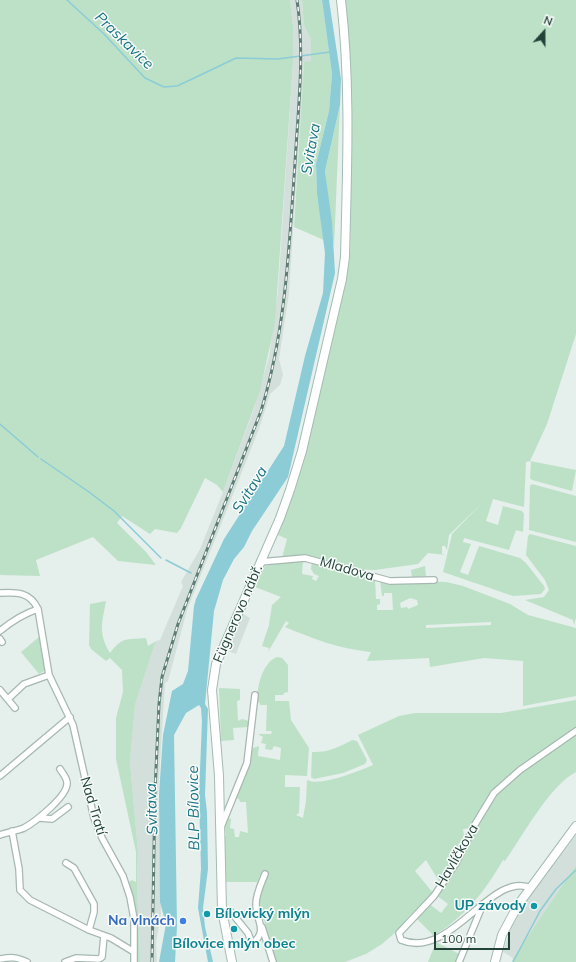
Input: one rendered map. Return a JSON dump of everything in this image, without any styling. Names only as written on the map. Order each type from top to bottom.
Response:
[{"type":"street","name":"Fügnerovo nábř.","points":[[232,962],[222,910],[221,827],[213,696],[214,673],[280,518],[293,480],[302,451],[341,287],[345,257],[348,76],[341,0]]},
{"type":"street","name":"Mladova","points":[[260,562],[305,558],[390,581],[434,580]]},
{"type":"street","points":[[0,593],[20,592],[34,602],[38,610],[26,613],[12,621],[0,631]]},
{"type":"street","name":"Nad Tratí","points":[[38,610],[49,675],[73,725],[94,818],[102,838],[123,876],[130,897],[134,919],[134,962]]},
{"type":"street","points":[[8,699],[24,684],[49,675]]},
{"type":"street","points":[[0,690],[15,708]]},
{"type":"street","name":"Fügnerovo nábř.","points":[[221,827],[247,763],[255,695]]},
{"type":"street","points":[[0,776],[70,717]]},
{"type":"street","name":"Havlíčkova","points":[[531,888],[522,884],[514,886],[483,904],[436,940],[418,944],[401,940],[399,933],[434,896],[456,863],[474,826],[494,793],[520,770],[576,731]]},
{"type":"street","points":[[0,835],[22,829],[40,818],[67,788],[67,780],[60,769]]},
{"type":"street","points":[[40,818],[52,820],[68,808]]},
{"type":"street","points":[[495,962],[502,935],[510,918],[576,826]]},
{"type":"street","points":[[12,831],[19,869],[20,890],[23,894],[30,900],[89,930],[111,938],[134,952]]},
{"type":"street","points":[[66,863],[74,868],[94,904],[94,912],[89,930]]},
{"type":"street","points":[[265,874],[260,886],[256,904],[273,962]]},
{"type":"street","points":[[459,962],[483,904]]},
{"type":"street","points":[[222,910],[231,912],[248,933],[252,944],[258,939],[262,927]]},
{"type":"street","points":[[66,962],[76,958],[99,959],[102,957],[104,949],[104,936]]},
{"type":"street","points":[[0,959],[10,957],[19,958],[27,962]]},
{"type":"shaded area","points":[[290,0],[302,0],[304,25],[311,40],[311,62],[304,62],[289,293],[279,359],[283,375],[280,385],[270,394],[259,429],[187,610],[168,681],[165,683],[158,794],[161,913],[156,943],[157,962],[140,962],[137,883],[138,852],[130,762],[135,705],[156,641],[160,640],[183,586],[181,582],[200,549],[223,492],[254,409],[269,357],[278,292],[293,62],[293,26]]},
{"type":"shaded area","points":[[243,614],[250,618],[236,654],[228,651]]},
{"type":"shaded area","points":[[576,835],[576,865],[513,958],[503,952],[512,924],[526,901]]},
{"type":"green space","points":[[0,0],[290,0],[293,26],[293,62],[275,323],[260,391],[223,492],[217,485],[205,478],[181,528],[177,533],[155,529],[150,534],[122,516],[117,523],[146,552],[156,565],[118,561],[93,537],[36,560],[40,576],[0,575]]},
{"type":"green space","points":[[302,0],[322,0],[332,74],[329,111],[316,164],[317,194],[324,240],[294,227],[304,62],[311,61],[311,40],[304,25]]},
{"type":"green space","points":[[344,0],[576,0],[576,334],[547,424],[531,461],[526,462],[524,507],[493,499],[486,521],[498,525],[503,506],[522,511],[524,514],[523,532],[516,530],[509,550],[464,538],[463,542],[471,544],[460,572],[468,575],[479,546],[520,558],[526,563],[544,586],[545,589],[541,594],[513,596],[443,572],[452,534],[481,504],[449,535],[447,550],[445,546],[442,546],[442,554],[446,555],[428,553],[418,564],[375,570],[353,569],[305,555],[282,558],[287,539],[278,535],[306,452],[350,258],[352,106]]},
{"type":"green space","points":[[340,105],[334,247],[325,171]]},
{"type":"green space","points":[[531,461],[576,470],[572,491],[532,480],[530,478]]},
{"type":"green space","points":[[532,484],[576,496],[576,542],[529,530],[530,486]]},
{"type":"green space","points":[[530,534],[576,546],[576,618],[574,625],[573,620],[525,600],[544,597],[549,590],[545,580],[526,555],[528,536]]},
{"type":"green space","points":[[303,560],[302,574],[313,576],[312,579],[316,581],[319,576],[314,574],[311,569],[312,561],[375,579],[376,599],[380,599],[380,604],[377,605],[377,610],[393,610],[392,593],[384,593],[384,596],[382,596],[380,580],[446,582],[463,586],[510,604],[528,615],[576,628],[576,696],[523,706],[523,661],[484,658],[430,667],[429,658],[367,661],[371,652],[337,646],[317,640],[285,627],[289,623],[286,621],[268,652],[269,648],[262,646],[269,625],[272,605],[281,597],[255,587],[265,566]],"holes":[[[410,598],[417,600],[418,605],[408,609],[407,607],[401,608],[400,603]],[[491,622],[491,625],[426,628],[426,625]]]},
{"type":"green space","points":[[425,566],[426,576],[412,578],[411,570]]},
{"type":"green space","points":[[106,601],[102,622],[102,634],[110,653],[118,644],[125,640],[146,638],[148,646],[156,641],[135,705],[130,762],[138,852],[137,883],[140,962],[138,962],[137,930],[129,886],[129,882],[132,880],[136,882],[136,852],[116,759],[116,718],[123,692],[122,670],[110,658],[106,661],[91,649],[89,645],[90,604]]},
{"type":"green space","points":[[39,637],[45,669],[39,674],[21,652]]},
{"type":"green space","points":[[277,657],[282,658],[288,665],[288,692],[284,693],[283,695],[275,695],[275,701],[289,701],[291,720],[309,748],[307,776],[285,775],[285,787],[300,787],[299,813],[296,815],[303,818],[306,801],[307,780],[313,782],[330,780],[373,765],[358,735],[399,716],[415,713],[501,713],[576,700],[576,728],[510,776],[471,828],[463,829],[465,841],[440,883],[426,860],[415,871],[433,893],[431,896],[409,916],[397,931],[382,944],[366,954],[345,962],[275,962],[264,920],[261,920],[258,904],[262,875],[260,875],[258,882],[224,882],[224,836],[226,836],[225,828],[228,818],[231,819],[230,828],[234,829],[235,837],[239,837],[240,831],[248,833],[246,802],[240,802],[239,799],[235,798],[248,768],[251,752],[253,748],[259,746],[258,756],[280,760],[281,748],[274,746],[272,750],[265,749],[266,744],[261,743],[263,737],[258,734],[271,734],[272,731],[266,731],[267,705],[260,705],[260,703],[257,702],[261,676],[268,664]]},
{"type":"green space","points":[[219,688],[240,689],[240,700],[237,701],[238,721],[242,719],[249,721],[248,727],[233,728],[234,740],[221,741]]},
{"type":"green space","points":[[576,732],[576,772],[556,788],[537,812],[505,861],[503,860],[487,885],[475,900],[452,923],[442,931],[433,935],[415,917],[428,903],[441,913],[448,904],[436,895],[495,793]]},
{"type":"green space","points":[[352,740],[357,741],[367,760],[365,764],[343,773],[314,779],[311,777],[312,752],[338,747]]},
{"type":"green space","points":[[576,865],[576,962],[512,962],[513,958]]},
{"type":"green space","points":[[436,942],[461,955],[458,962],[428,962]]},
{"type":"water","points":[[322,0],[329,0],[341,79],[340,105],[325,171],[332,222],[335,273],[288,477],[252,531],[244,547],[234,559],[223,580],[214,611],[205,704],[208,709],[205,795],[207,812],[208,869],[203,908],[205,927],[213,962],[208,962],[198,908],[201,869],[199,795],[202,721],[201,708],[199,705],[186,713],[174,735],[177,926],[175,962],[159,962],[166,924],[160,902],[159,795],[163,735],[172,691],[183,684],[188,671],[194,606],[196,599],[224,539],[284,446],[305,356],[323,293],[325,253],[317,194],[316,164],[329,111],[332,74]]},
{"type":"waterway","name":"Praskavice","points":[[67,0],[104,34],[145,78],[164,87],[177,86],[236,58],[278,59],[330,52]]},
{"type":"waterway","points":[[0,424],[38,457]]},
{"type":"waterway","points":[[41,459],[114,511],[161,558]]},
{"type":"waterway","points":[[166,560],[191,573]]},
{"type":"waterway","points":[[513,962],[540,911],[556,889],[576,870]]},
{"type":"railway","points":[[152,962],[155,791],[159,704],[162,677],[178,624],[261,411],[276,350],[288,257],[299,102],[301,61],[297,0]]},
{"type":"place","name":"UP závody","points":[[534,906]]},
{"type":"place","name":"Bílovický mlýn","points":[[207,914]]},
{"type":"place","name":"Na vlnách","points":[[183,921]]},
{"type":"place","name":"Bílovice mlýn obec","points":[[234,929]]},
{"type":"water label","name":"Svitava","points":[[311,149]]},
{"type":"water label","name":"Svitava","points":[[250,490]]},
{"type":"water label","name":"BLP Bílovice","points":[[194,808]]},
{"type":"water label","name":"Svitava","points":[[152,809]]}]
